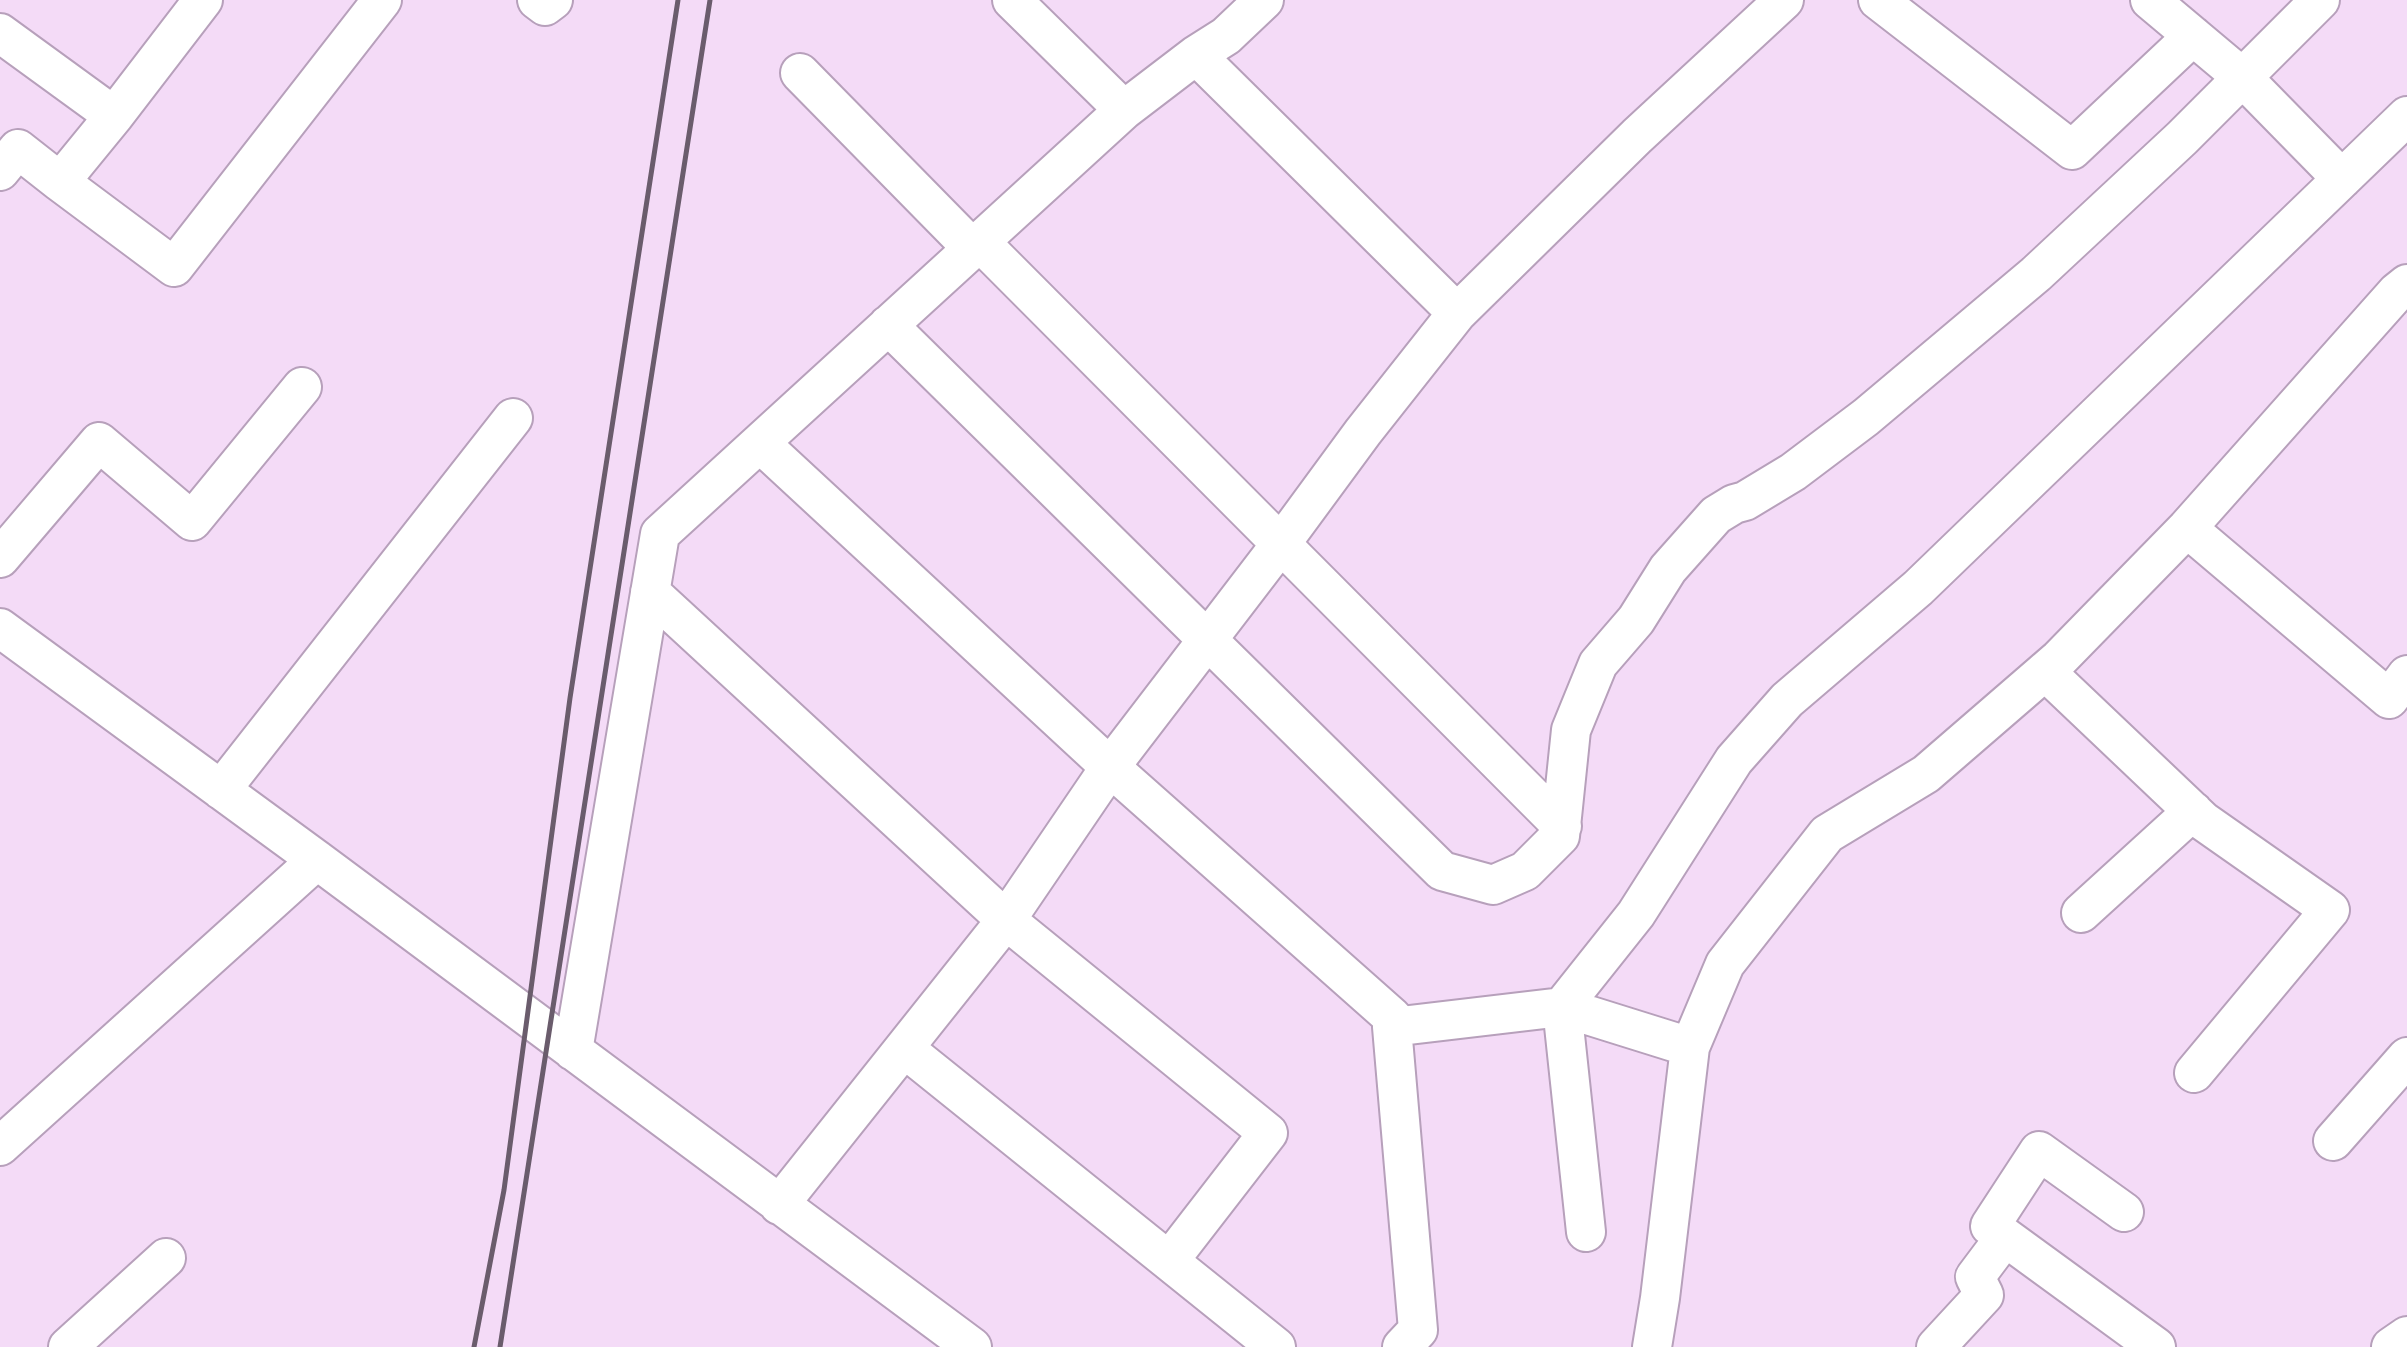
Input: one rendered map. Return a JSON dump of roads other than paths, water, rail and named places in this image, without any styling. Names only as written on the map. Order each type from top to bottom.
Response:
[{"type":"street","points":[[60,182],[203,0]]},
{"type":"street","points":[[0,171],[18,149],[174,267],[382,0]]},
{"type":"street","points":[[537,0],[545,6],[553,0]]},
{"type":"street","points":[[1012,0],[1124,110]]},
{"type":"street","points":[[573,1051],[660,534],[1124,110],[1196,55],[1226,36],[1264,0]]},
{"type":"street","points":[[779,1205],[1006,920],[1110,767],[1363,432],[1457,313],[1637,136],[1784,0]]},
{"type":"street","points":[[1878,0],[2072,150],[2193,36]]},
{"type":"street","points":[[2150,0],[2243,78],[2342,179]]},
{"type":"street","points":[[888,326],[1442,870],[1493,885],[1525,871],[1560,836],[1571,730],[1598,664],[1636,620],[1668,569],[1716,515],[1793,472],[1866,417],[2036,274],[2182,138],[2320,0]]},
{"type":"street","points":[[0,33],[114,116]]},
{"type":"street","points":[[1196,55],[1457,313]]},
{"type":"street","points":[[800,73],[1562,826]]},
{"type":"street","points":[[1586,1232],[1563,1007],[1636,914],[1734,760],[1787,700],[1918,588],[2407,116]]},
{"type":"street","points":[[1653,1347],[1690,1047],[1725,964],[1827,834],[1926,774],[2045,671],[2187,528],[2407,284]]},
{"type":"street","points":[[0,558],[99,442],[192,521],[302,387]]},
{"type":"street","points":[[221,790],[513,418]]},
{"type":"street","points":[[761,444],[1110,767],[1392,1017],[1418,1330],[1402,1347]]},
{"type":"street","points":[[2187,528],[2389,699],[2407,675]]},
{"type":"street","points":[[650,592],[1006,920],[1268,1133],[1169,1261]]},
{"type":"street","points":[[0,628],[972,1347]]},
{"type":"street","points":[[2045,671],[2203,821],[2330,910],[2194,1073]]},
{"type":"street","points":[[2081,913],[2193,811]]},
{"type":"street","points":[[0,1146],[317,860]]},
{"type":"street","points":[[1392,1027],[1563,1007],[1690,1047]]},
{"type":"street","points":[[905,1049],[1276,1347]]},
{"type":"street","points":[[2333,1141],[2407,1057]]},
{"type":"street","points":[[2124,1212],[2039,1151],[1990,1226],[2157,1347]]},
{"type":"street","points":[[1936,1347],[1984,1295],[1975,1277],[2005,1237]]},
{"type":"street","points":[[68,1347],[166,1258]]},
{"type":"street","points":[[2391,1347],[2407,1336]]},
{"type":"railway","points":[[474,1347],[504,1190],[570,698],[678,0]]},
{"type":"railway","points":[[500,1347],[710,0]]}]
